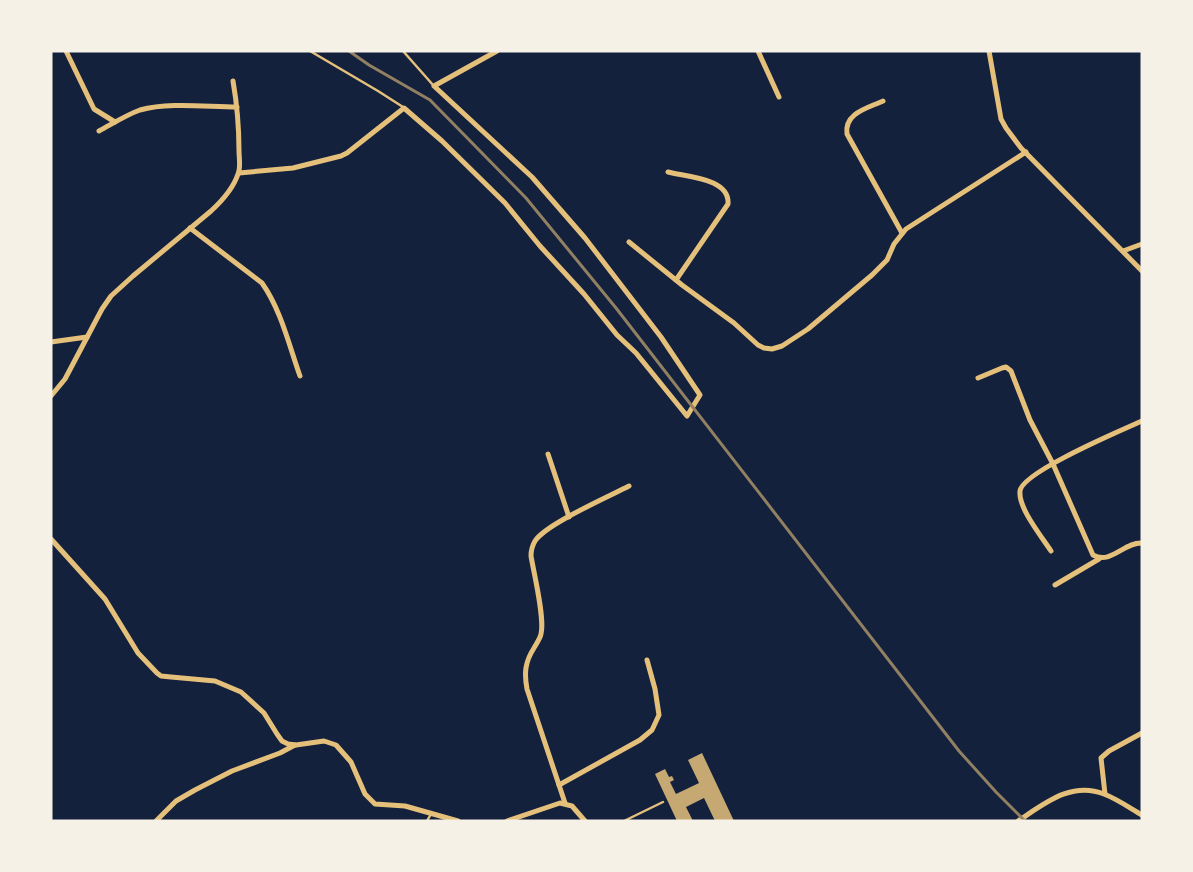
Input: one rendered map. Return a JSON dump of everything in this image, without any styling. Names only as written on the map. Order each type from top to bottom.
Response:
[{"type":"street","points":[[66,51],[94,109],[115,122]]},
{"type":"street","points":[[239,173],[293,168],[341,156],[404,108],[442,141],[505,203],[617,335],[636,353],[686,416],[700,395],[650,321],[586,238],[532,177],[434,86],[491,53],[498,51]]},
{"type":"street","points":[[758,51],[779,97]]},
{"type":"street","points":[[989,51],[1001,118],[1006,128],[1026,152],[1142,271]]},
{"type":"street","points":[[51,396],[65,379],[111,296],[224,200],[231,190],[239,173],[239,125],[233,81]]},
{"type":"street","points":[[883,101],[852,116],[846,126],[847,134],[902,233]]},
{"type":"street","points":[[98,131],[140,110],[166,107],[237,107]]},
{"type":"street","points":[[628,242],[734,323],[758,345],[772,349],[782,346],[808,330],[872,275],[887,260],[894,244],[913,223],[1026,152]]},
{"type":"street","points":[[668,172],[719,185],[726,190],[729,198],[728,204],[676,280]]},
{"type":"street","points":[[190,228],[262,283],[271,295],[300,376]]},
{"type":"street","points":[[1123,251],[1142,244]]},
{"type":"street","points":[[51,342],[87,337]]},
{"type":"street","points":[[978,378],[1006,367],[1011,371],[1030,420],[1053,464],[1089,550],[1093,555],[1105,558],[1133,544],[1142,542]]},
{"type":"street","points":[[1051,552],[1020,500],[1020,489],[1030,478],[1053,464],[1142,421]]},
{"type":"street","points":[[548,454],[569,517]]},
{"type":"street","points":[[566,803],[527,689],[525,668],[528,657],[541,635],[542,621],[531,556],[532,548],[535,540],[554,524],[629,486]]},
{"type":"street","points":[[52,540],[105,599],[138,653],[161,676],[216,680],[241,692],[264,713],[282,741],[296,745],[324,742],[336,744],[351,762],[365,794],[375,804],[405,806],[432,812],[458,821]]},
{"type":"street","points":[[1055,585],[1099,558]]},
{"type":"street","points":[[559,785],[640,740],[652,730],[658,715],[655,689],[647,660]]},
{"type":"street","points":[[1104,794],[1101,764],[1103,754],[1142,733]]},
{"type":"street","points":[[156,821],[176,801],[195,790],[232,771],[280,754],[296,745]]},
{"type":"street","points":[[1018,821],[1057,796],[1071,791],[1092,790],[1104,794],[1142,815]]},
{"type":"street","points":[[507,821],[552,805],[566,803],[572,806],[585,821]]},
{"type":"lane","points":[[310,51],[404,108]]},
{"type":"lane","points":[[403,51],[434,86]]},
{"type":"lane","points":[[624,821],[663,802]]},
{"type":"lane","points":[[427,821],[432,812]]},
{"type":"building","points":[[702,753],[734,821],[715,821],[704,798],[686,807],[693,821],[677,821],[655,774],[665,769],[669,777],[672,776],[674,780],[670,782],[676,794],[699,783],[688,760]]},
{"type":"railway","points":[[349,51],[369,65],[430,100],[526,198],[616,308],[959,751],[1025,821]]}]
